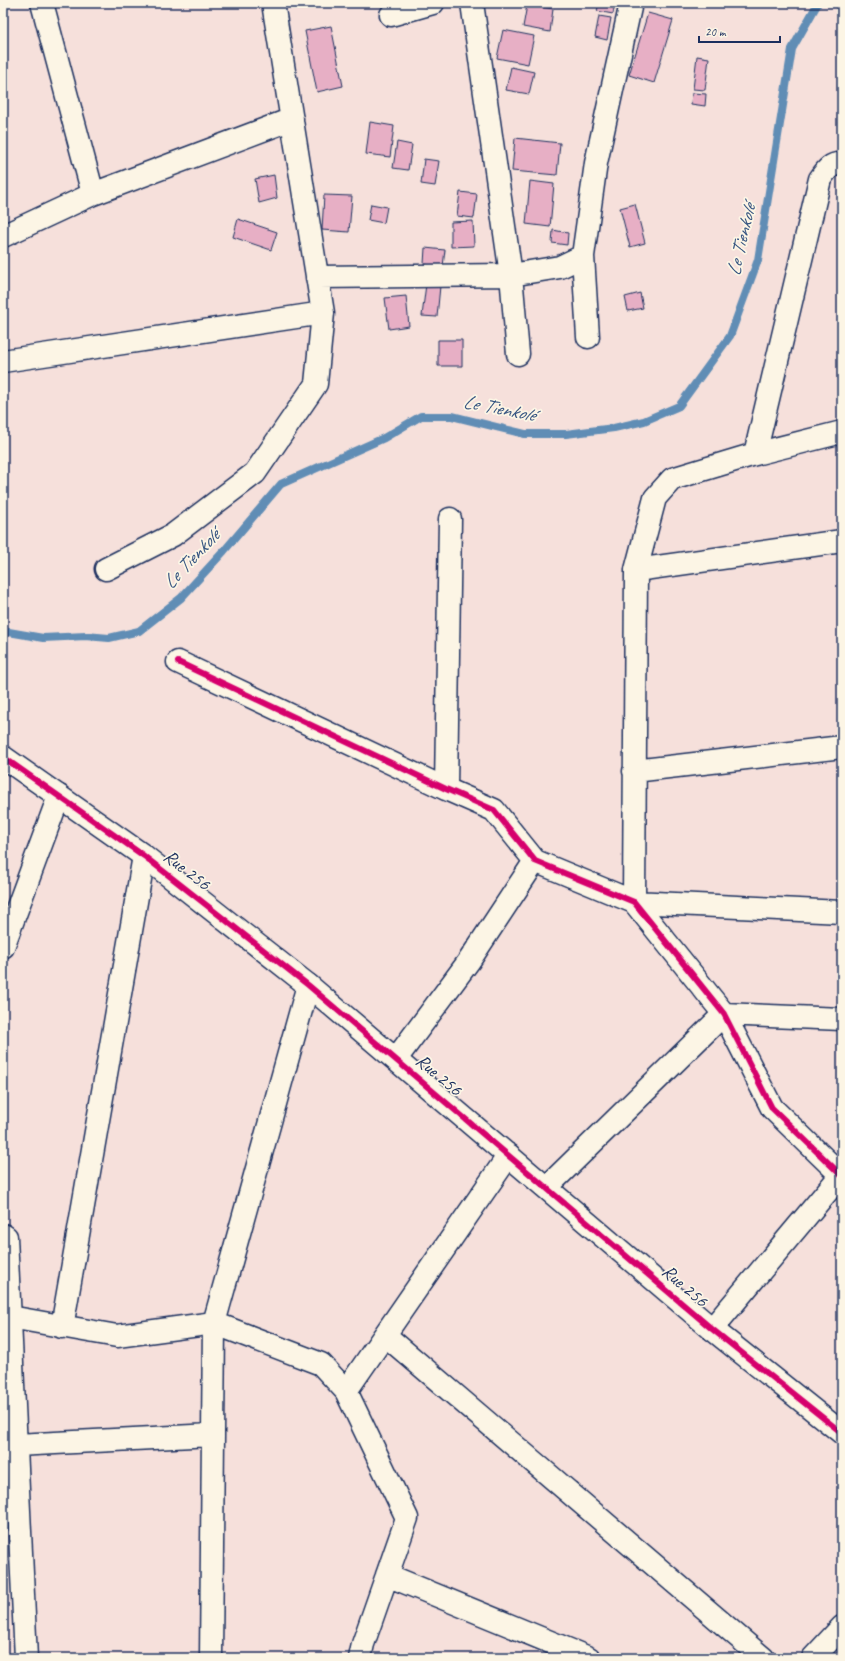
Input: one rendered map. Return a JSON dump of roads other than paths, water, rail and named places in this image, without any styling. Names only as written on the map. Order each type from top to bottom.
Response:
[{"type":"street","points":[[42,3],[93,194]]},
{"type":"street","points":[[106,569],[173,535],[255,473],[316,384],[323,313],[273,3]]},
{"type":"street","points":[[391,15],[433,3]]},
{"type":"street","points":[[472,3],[511,275],[518,354]]},
{"type":"street","points":[[588,337],[583,256],[596,163],[631,3]]},
{"type":"street","points":[[3,236],[93,194],[292,119]]},
{"type":"street","points":[[755,454],[820,179],[828,168],[842,164]]},
{"type":"street","points":[[317,278],[511,275],[560,267],[583,256]]},
{"type":"street","points":[[3,361],[323,313]]},
{"type":"street","points":[[712,1329],[842,1176],[772,1108],[724,1014],[634,902],[636,570],[655,498],[672,479],[755,454],[842,432]]},
{"type":"street","points":[[446,789],[450,519]]},
{"type":"street","points":[[636,570],[842,541]]},
{"type":"street","points":[[178,662],[446,789],[494,810],[535,861],[634,902],[842,912]]},
{"type":"street","points":[[634,771],[842,747]]},
{"type":"street","name":"Rue 256","points":[[3,757],[144,856],[308,985],[396,1058],[712,1329],[842,1433]]},
{"type":"street","points":[[3,947],[59,796]]},
{"type":"street","points":[[62,1327],[144,856]]},
{"type":"street","points":[[396,1058],[469,961],[535,861]]},
{"type":"street","points":[[211,1658],[214,1323],[308,985]]},
{"type":"street","points":[[547,1187],[724,1014],[842,1019]]},
{"type":"street","points":[[346,1391],[509,1155]]},
{"type":"street","points":[[3,1235],[6,1236],[10,1317],[9,1447],[26,1658]]},
{"type":"street","points":[[10,1317],[117,1336],[214,1323],[321,1364],[346,1391],[407,1518],[363,1644],[360,1658]]},
{"type":"street","points":[[385,1335],[764,1658]]},
{"type":"street","points":[[9,1447],[212,1435]]},
{"type":"street","points":[[387,1575],[589,1658]]},
{"type":"street","points":[[813,1658],[842,1627]]},
{"type":"waterway","name":"Le Tienkolé","points":[[3,631],[43,638],[86,636],[109,638],[139,631],[181,598],[224,551],[281,484],[384,438],[421,416],[452,416],[525,434],[566,434],[614,428],[644,421],[679,406],[730,336],[758,260],[792,49],[818,3]]}]
